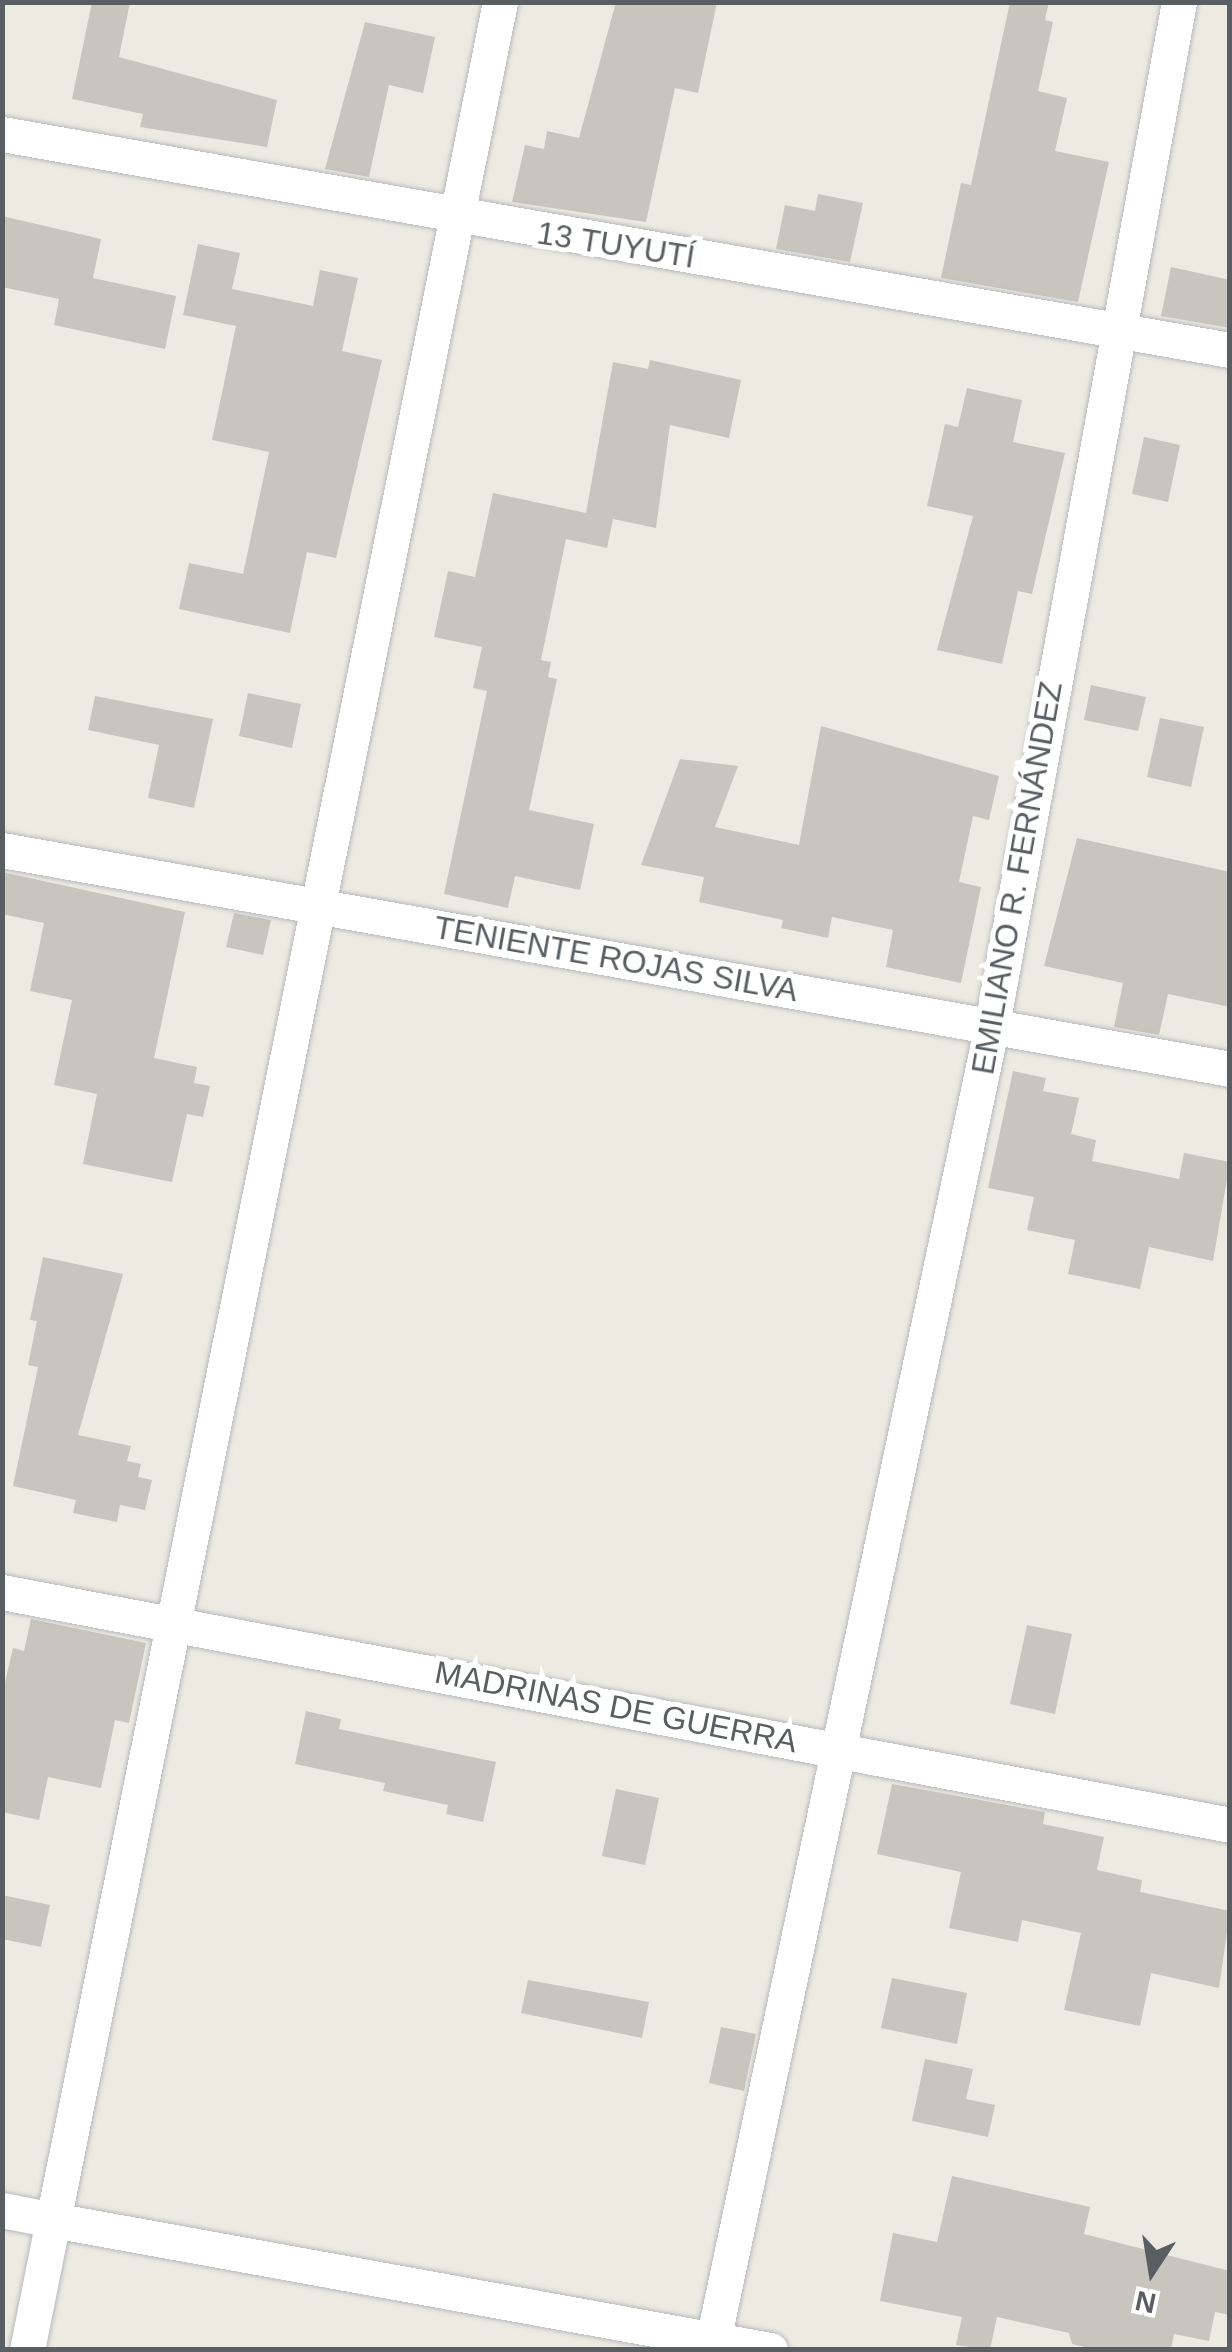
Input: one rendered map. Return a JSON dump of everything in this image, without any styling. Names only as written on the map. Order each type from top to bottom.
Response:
[{"type":"street","points":[[27,2350],[500,2]]},
{"type":"street","name":"EMILIANO R. FERNÁNDEZ","points":[[712,2344],[834,1749],[992,1025],[1115,328],[1179,2]]},
{"type":"street","name":"13 TUYUTÍ","points":[[2,134],[458,219],[1230,350]]},
{"type":"street","name":"TENIENTE ROJAS SILVA","points":[[2,850],[1230,1070]]},
{"type":"street","name":"MADRINAS DE GUERRA","points":[[2,1592],[1230,1825]]},
{"type":"street","points":[[2,2210],[712,2344],[770,2350]]},
{"type":"building","points":[[92,2],[130,2],[119,57],[277,100],[267,147],[140,127],[143,114],[72,99]]},
{"type":"building","points":[[616,2],[717,2],[698,93],[675,88],[646,222],[512,202],[525,145],[544,149],[547,131],[579,138]]},
{"type":"building","points":[[1010,2],[1049,2],[1045,20],[1053,22],[1038,91],[1067,98],[1055,151],[1109,162],[1078,302],[941,278],[961,183],[971,185]]},
{"type":"building","points":[[365,22],[435,37],[423,93],[389,85],[369,177],[325,169]]},
{"type":"building","points":[[818,194],[863,203],[850,262],[776,249],[785,205],[815,211]]},
{"type":"building","points":[[2,216],[101,239],[93,278],[176,296],[165,349],[54,325],[59,299],[2,287]]},
{"type":"building","points":[[198,244],[240,253],[232,289],[313,306],[320,270],[358,278],[342,351],[382,360],[336,558],[307,552],[290,633],[179,609],[189,563],[243,574],[269,452],[212,440],[236,326],[183,315]]},
{"type":"building","points":[[1171,267],[1230,280],[1230,328],[1161,316]]},
{"type":"building","points":[[650,360],[741,380],[729,438],[670,425],[656,528],[613,519],[607,548],[566,539],[541,660],[551,662],[548,677],[557,679],[529,810],[594,824],[580,890],[515,876],[508,908],[444,894],[487,691],[473,688],[482,647],[434,637],[448,571],[475,577],[493,493],[586,513],[613,362],[648,369]]},
{"type":"building","points":[[967,388],[1022,400],[1013,442],[1065,453],[1032,594],[1018,591],[1002,664],[937,650],[973,516],[927,506],[945,424],[958,427]]},
{"type":"building","points":[[1144,437],[1180,445],[1168,502],[1132,494]]},
{"type":"building","points":[[1091,685],[1146,697],[1138,731],[1084,720]]},
{"type":"building","points":[[248,693],[301,704],[292,748],[239,736]]},
{"type":"building","points":[[95,696],[213,719],[194,808],[148,798],[159,745],[88,730]]},
{"type":"building","points":[[1160,718],[1204,727],[1191,787],[1147,777]]},
{"type":"building","points":[[821,726],[999,776],[989,820],[973,816],[959,882],[981,887],[961,983],[886,967],[893,930],[832,917],[828,938],[781,928],[783,920],[699,902],[704,877],[641,865],[680,759],[738,766],[715,827],[799,845]]},
{"type":"building","points":[[1077,838],[1230,872],[1230,1007],[1168,994],[1159,1035],[1114,1027],[1123,983],[1044,966]]},
{"type":"building","points":[[2,872],[185,912],[154,1058],[197,1067],[194,1083],[210,1086],[203,1117],[187,1114],[172,1182],[83,1164],[97,1094],[54,1085],[72,1000],[30,991],[44,923],[2,914]]},
{"type":"building","points":[[234,913],[271,920],[263,955],[226,947]]},
{"type":"building","points":[[1013,1071],[1046,1078],[1043,1091],[1079,1098],[1071,1134],[1096,1140],[1092,1161],[1179,1179],[1184,1153],[1230,1162],[1213,1261],[1149,1247],[1140,1289],[1068,1274],[1075,1240],[1027,1230],[1034,1197],[988,1188]]},
{"type":"building","points":[[43,1257],[123,1274],[78,1435],[131,1446],[127,1461],[141,1464],[138,1477],[152,1480],[145,1510],[120,1505],[117,1522],[73,1513],[76,1500],[13,1486],[38,1367],[28,1365],[37,1321],[30,1320]]},
{"type":"building","points":[[31,1619],[146,1643],[129,1723],[115,1720],[101,1788],[48,1777],[39,1820],[2,1812],[2,1695],[13,1648],[24,1651]]},
{"type":"building","points":[[1027,1625],[1072,1634],[1055,1714],[1010,1704]]},
{"type":"building","points":[[306,1711],[341,1719],[339,1729],[496,1762],[483,1822],[446,1814],[448,1805],[383,1791],[385,1783],[295,1764]]},
{"type":"building","points":[[892,1784],[1045,1812],[1043,1824],[1104,1837],[1097,1870],[1142,1880],[1140,1892],[1230,1911],[1219,1988],[1151,1973],[1140,2026],[1064,2010],[1081,1933],[1022,1920],[1018,1942],[949,1928],[961,1872],[877,1854]]},
{"type":"building","points":[[616,1789],[659,1798],[645,1865],[602,1856]]},
{"type":"building","points":[[2,1895],[50,1905],[41,1947],[2,1939]]},
{"type":"building","points":[[892,1978],[967,1993],[957,2044],[881,2028]]},
{"type":"building","points":[[528,1980],[649,2002],[642,2038],[521,2013]]},
{"type":"building","points":[[721,2027],[756,2034],[744,2091],[709,2083]]},
{"type":"building","points":[[925,2059],[973,2069],[966,2099],[995,2105],[988,2137],[912,2121]]},
{"type":"building","points":[[952,2176],[1090,2207],[1084,2234],[1230,2271],[1230,2315],[1215,2312],[1209,2341],[1174,2334],[1171,2350],[1098,2350],[1072,2344],[1069,2333],[997,2317],[990,2350],[956,2345],[962,2317],[880,2301],[893,2233],[937,2242]]}]
